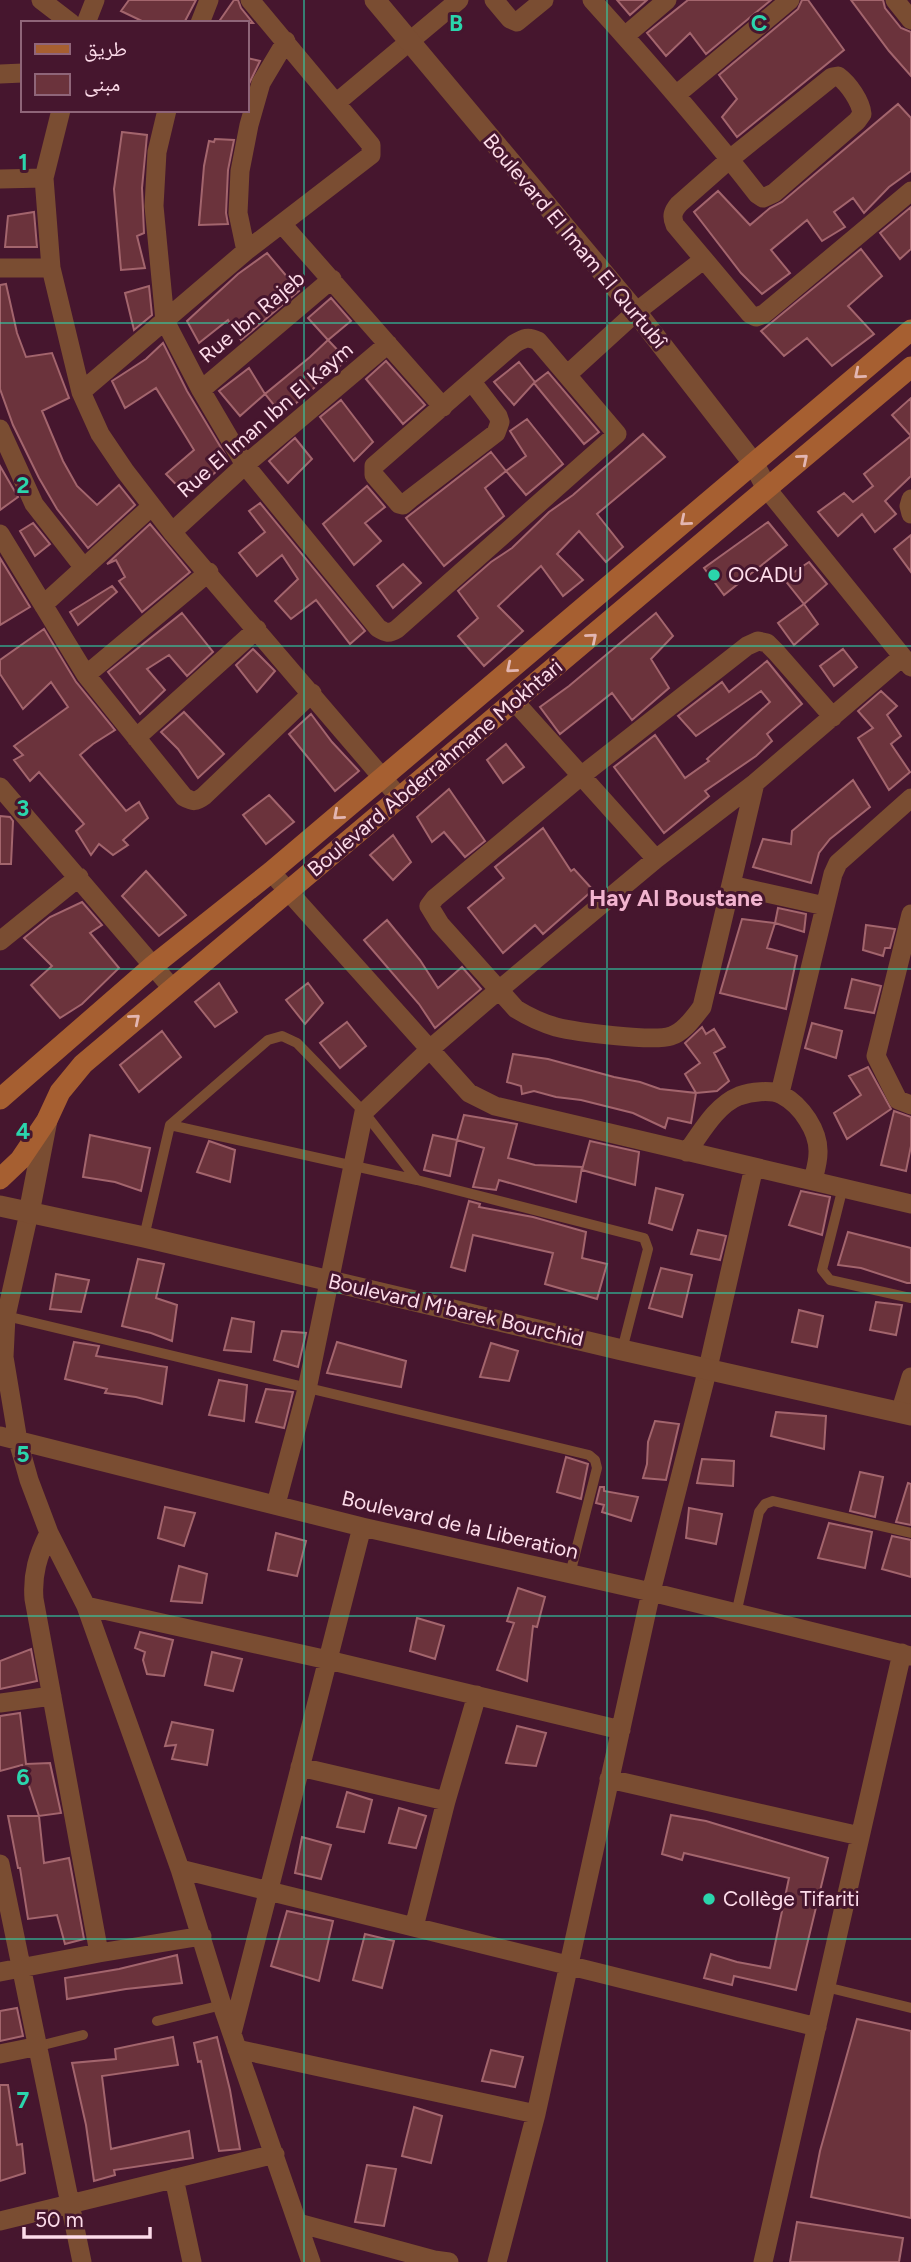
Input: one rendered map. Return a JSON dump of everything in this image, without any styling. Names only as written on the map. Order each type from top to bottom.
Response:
[{"type":"main road","name":"Boulevard Abderrahmane Mokhtari","points":[[0,1099],[154,965],[271,872],[911,330]]},
{"type":"main road","name":"Boulevard Abderrahmane Mokhtari","points":[[47,1120],[60,1092],[83,1064],[911,367]]},
{"type":"main road","points":[[0,1179],[20,1160],[47,1120]]},
{"type":"street","points":[[41,0],[68,21]]},
{"type":"street","points":[[87,21],[95,0]]},
{"type":"street","points":[[201,21],[209,0]]},
{"type":"street","points":[[82,392],[246,251],[371,155],[371,145],[250,0]]},
{"type":"street","name":"Boulevard El Imam El Qurtubî","points":[[375,0],[636,312],[754,464],[767,489]]},
{"type":"street","points":[[336,103],[459,0]]},
{"type":"street","points":[[494,0],[517,22],[544,0]]},
{"type":"street","points":[[592,0],[676,95],[730,159],[757,194],[763,198],[768,197],[857,121],[863,110],[844,81],[838,76],[832,77],[730,159],[673,212],[675,225],[750,314],[756,317],[764,314],[911,191]]},
{"type":"street","points":[[625,36],[667,0]]},
{"type":"street","points":[[676,95],[790,0]]},
{"type":"street","points":[[895,0],[911,20]]},
{"type":"street","points":[[246,251],[238,213],[240,171],[261,83],[286,41]]},
{"type":"street","points":[[0,74],[21,73]]},
{"type":"street","points":[[60,112],[44,178],[51,268],[82,392],[100,434],[172,532],[400,797]]},
{"type":"street","points":[[167,112],[157,152],[154,206],[165,321],[201,390],[246,465],[378,628],[391,633],[617,434],[568,374],[538,341],[530,337],[514,344],[378,462],[373,470],[374,475],[399,504],[403,505],[496,433],[500,422],[498,416],[472,383]]},
{"type":"street","points":[[0,179],[44,178]]},
{"type":"street","points":[[282,224],[443,407]]},
{"type":"street","points":[[568,374],[636,312],[703,260]]},
{"type":"street","points":[[0,268],[51,268]]},
{"type":"street","name":"Rue Ibn Rajeb","points":[[201,390],[331,279]]},
{"type":"street","name":"Rue El Iman Ibn El Kaym","points":[[172,532],[388,344]]},
{"type":"street","points":[[0,429],[34,504],[84,568]]},
{"type":"street","points":[[276,1504],[307,1389],[364,1112],[430,1049],[656,859],[755,783],[832,717],[907,662],[767,489]]},
{"type":"street","points":[[911,499],[911,514]]},
{"type":"street","points":[[43,605],[152,506]]},
{"type":"street","points":[[0,534],[86,675],[184,797],[196,801],[204,796],[312,693]]},
{"type":"street","points":[[86,675],[209,572]]},
{"type":"street","points":[[136,737],[257,629]]},
{"type":"street","points":[[755,783],[702,1007],[689,1023],[672,1036],[651,1040],[558,1027],[531,1018],[516,1009],[501,989],[440,924],[429,906],[435,898],[581,776],[747,646],[758,641],[767,643],[832,717]]},
{"type":"street","points":[[515,702],[656,859]]},
{"type":"street","points":[[0,787],[172,988]]},
{"type":"street","points":[[780,1093],[838,863],[911,798]]},
{"type":"street","points":[[271,872],[469,1093],[481,1101],[911,1204]]},
{"type":"street","points":[[0,941],[79,877]]},
{"type":"street","points":[[731,884],[825,906]]},
{"type":"street","points":[[911,914],[876,1056],[898,1100],[911,1105]]},
{"type":"street","points":[[687,1152],[723,1106],[738,1097],[758,1092],[780,1093],[802,1110],[813,1130],[818,1151],[813,1180]]},
{"type":"street","name":"Boulevard Abderrahmane Mokhtari","points":[[29,1213],[47,1120]]},
{"type":"street","points":[[497,2262],[536,2115],[651,1592],[708,1368],[754,1167]]},
{"type":"street","name":"Boulevard M'barek Bourchid","points":[[0,1206],[905,1414]]},
{"type":"street","points":[[29,1213],[6,1316],[4,1357],[9,1438],[29,1480],[49,1533],[86,1606],[180,1869],[222,2005],[311,2262]]},
{"type":"street","points":[[905,1414],[911,1377]]},
{"type":"street","name":"Boulevard de la Liberation","points":[[9,1438],[362,1527],[651,1592],[907,1655]]},
{"type":"street","points":[[235,2041],[300,1767],[362,1527]]},
{"type":"street","points":[[49,1533],[37,1561],[33,1581],[99,1953]]},
{"type":"street","points":[[86,1606],[621,1730]]},
{"type":"street","points":[[763,2262],[860,1836],[907,1655]]},
{"type":"street","points":[[414,1927],[446,1801],[477,1695]]},
{"type":"street","points":[[0,1703],[52,1696]]},
{"type":"street","points":[[300,1767],[446,1801]]},
{"type":"street","points":[[609,1779],[860,1836]]},
{"type":"street","points":[[0,1864],[82,2262]]},
{"type":"street","points":[[180,1869],[817,2026]]},
{"type":"street","points":[[0,1972],[202,1936]]},
{"type":"street","points":[[235,2041],[536,2115]]},
{"type":"street","points":[[0,2054],[39,2046]]},
{"type":"street","points":[[0,2221],[275,2154]]},
{"type":"street","points":[[174,2178],[192,2262]]},
{"type":"street","points":[[298,2222],[438,2261]]},
{"type":"lane","points":[[144,1237],[170,1125],[268,1040],[282,1036],[297,1043],[364,1112],[417,1180]]},
{"type":"lane","points":[[170,1125],[417,1180],[644,1238],[648,1249],[622,1350]]},
{"type":"lane","points":[[843,1187],[822,1270],[830,1280],[911,1298]]},
{"type":"lane","points":[[6,1316],[589,1455],[595,1460],[597,1468],[570,1574]]},
{"type":"lane","points":[[736,1614],[759,1511],[765,1504],[773,1501],[911,1533]]},
{"type":"lane","points":[[826,1987],[911,2008]]},
{"type":"lane","points":[[158,2021],[222,2005]]},
{"type":"lane","points":[[39,2046],[83,2035]]},
{"type":"building","points":[[129,0],[196,0],[185,21],[142,21],[121,11]]},
{"type":"building","points":[[234,0],[238,0],[253,23],[248,21],[219,21]]},
{"type":"building","points":[[617,0],[647,0],[630,15]]},
{"type":"building","points":[[688,0],[771,0],[706,54],[690,33],[666,56],[647,33]]},
{"type":"building","points":[[802,0],[808,0],[844,50],[737,137],[722,117],[737,99],[719,75],[798,9]]},
{"type":"building","points":[[851,0],[883,0],[885,8],[901,28],[911,32],[911,76],[889,51]]},
{"type":"building","points":[[248,58],[260,61],[248,86]]},
{"type":"building","points":[[898,104],[911,118],[911,171],[889,187],[864,213],[853,198],[834,212],[845,227],[822,241],[807,220],[771,250],[790,273],[762,294],[741,273],[694,212],[718,191],[750,225],[770,208],[782,202]]},
{"type":"building","points":[[122,132],[147,135],[142,188],[144,233],[137,236],[145,268],[121,270],[114,189]]},
{"type":"building","points":[[215,139],[234,140],[228,170],[228,224],[199,225],[204,166],[209,141],[214,142]]},
{"type":"building","points":[[911,207],[911,249],[900,259],[880,233]]},
{"type":"building","points":[[34,212],[37,247],[5,247],[8,216]]},
{"type":"building","points":[[861,249],[882,276],[848,306],[874,334],[832,366],[807,338],[784,356],[761,331]]},
{"type":"building","points":[[267,253],[299,291],[241,340],[228,320],[199,343],[187,321],[238,274]]},
{"type":"building","points":[[6,284],[17,333],[26,357],[52,353],[69,398],[42,411],[63,461],[77,486],[97,505],[119,485],[135,505],[88,548],[57,509],[39,478],[13,425],[0,389],[0,285]]},
{"type":"building","points":[[149,286],[152,315],[134,330],[125,293]]},
{"type":"building","points":[[331,298],[351,321],[328,340],[308,318]]},
{"type":"building","points":[[328,340],[347,360],[282,415],[265,394]]},
{"type":"building","points":[[163,343],[187,391],[229,461],[187,496],[166,474],[194,450],[156,388],[125,408],[112,381],[146,359]]},
{"type":"building","points":[[386,361],[425,405],[403,424],[366,379]]},
{"type":"building","points":[[519,362],[535,382],[548,372],[599,432],[584,444],[534,383],[514,405],[494,382]]},
{"type":"building","points":[[249,368],[265,394],[240,416],[219,391]]},
{"type":"building","points":[[911,398],[911,436],[892,415]]},
{"type":"building","points":[[341,400],[373,442],[354,461],[320,417]]},
{"type":"building","points":[[527,419],[563,464],[526,495],[506,471],[526,456],[510,431]]},
{"type":"building","points":[[643,434],[665,457],[597,514],[623,547],[606,562],[579,531],[557,554],[583,580],[563,596],[541,566],[498,606],[523,631],[484,666],[458,636],[478,618],[458,591],[491,562],[512,548],[549,512],[573,495]]},
{"type":"building","points":[[911,436],[911,476],[885,501],[896,514],[875,532],[862,514],[838,536],[818,512],[844,493],[853,502],[873,486],[864,474]]},
{"type":"building","points":[[295,438],[312,459],[288,483],[269,461]]},
{"type":"building","points":[[491,452],[506,471],[485,488],[504,516],[444,566],[406,518]]},
{"type":"building","points":[[0,466],[18,497],[0,510]]},
{"type":"building","points":[[367,486],[385,507],[365,523],[381,541],[354,565],[323,524]]},
{"type":"building","points":[[260,503],[365,631],[350,644],[316,600],[291,619],[275,601],[298,579],[282,555],[257,576],[239,553],[265,532],[249,511]]},
{"type":"building","points":[[768,522],[787,545],[724,595],[704,568]]},
{"type":"building","points":[[33,523],[50,544],[35,556],[20,531]]},
{"type":"building","points":[[150,524],[190,572],[142,612],[119,581],[125,577],[116,560],[107,564]]},
{"type":"building","points":[[911,535],[911,572],[894,549]]},
{"type":"building","points":[[0,558],[30,607],[0,625]]},
{"type":"building","points":[[809,562],[827,584],[804,604],[784,579]]},
{"type":"building","points":[[403,564],[421,583],[393,608],[377,586]]},
{"type":"building","points":[[112,586],[117,592],[78,625],[70,612]]},
{"type":"building","points":[[804,604],[818,624],[794,645],[778,623]]},
{"type":"building","points":[[182,613],[213,652],[187,676],[169,655],[147,669],[165,690],[140,714],[108,672]]},
{"type":"building","points":[[656,613],[673,636],[651,659],[669,688],[632,720],[612,693],[560,734],[540,707]]},
{"type":"building","points":[[44,629],[76,682],[115,730],[80,755],[126,811],[139,802],[148,818],[123,840],[128,845],[113,855],[99,844],[91,855],[76,831],[84,824],[39,772],[30,781],[14,760],[23,755],[14,746],[68,707],[51,682],[23,709],[0,674],[0,660]]},
{"type":"building","points":[[253,649],[275,671],[257,692],[236,665]]},
{"type":"building","points":[[843,649],[857,667],[834,686],[820,666]]},
{"type":"building","points":[[767,661],[802,704],[767,734],[772,741],[756,756],[705,791],[709,796],[664,833],[614,767],[655,735],[685,778],[709,761],[707,759],[770,702],[761,691],[696,736],[678,716],[722,682],[729,692]]},
{"type":"building","points":[[881,691],[897,706],[887,715],[901,736],[891,744],[910,772],[889,790],[858,738],[873,728],[858,711]]},
{"type":"building","points":[[184,712],[224,754],[198,778],[178,749],[161,732]]},
{"type":"building","points":[[311,714],[359,771],[335,791],[289,734]]},
{"type":"building","points":[[506,744],[524,767],[503,783],[487,760]]},
{"type":"building","points":[[853,780],[870,807],[830,839],[819,853],[811,883],[753,867],[763,839],[791,844],[792,831]]},
{"type":"building","points":[[449,789],[485,841],[465,857],[444,832],[432,842],[417,817]]},
{"type":"building","points":[[269,795],[294,822],[266,844],[243,815]]},
{"type":"building","points":[[0,816],[10,817],[13,821],[11,864],[0,864]]},
{"type":"building","points":[[543,828],[571,871],[574,869],[593,890],[543,934],[535,925],[503,953],[468,908],[504,878],[495,867]]},
{"type":"building","points":[[393,835],[411,862],[393,880],[370,855]]},
{"type":"building","points":[[146,871],[186,915],[159,936],[122,896]]},
{"type":"building","points":[[82,902],[102,925],[90,933],[119,968],[82,1004],[60,1018],[31,985],[52,966],[24,938],[50,917]]},
{"type":"building","points":[[778,908],[806,914],[804,932],[775,923]]},
{"type":"building","points":[[742,919],[775,923],[767,948],[797,956],[786,1009],[720,993]]},
{"type":"building","points":[[387,920],[420,960],[438,988],[462,967],[481,989],[435,1028],[419,1004],[364,940]]},
{"type":"building","points":[[866,925],[895,929],[890,948],[885,948],[883,956],[863,950]]},
{"type":"building","points":[[852,979],[881,986],[874,1013],[845,1008]]},
{"type":"building","points":[[219,983],[237,1012],[215,1027],[195,1002]]},
{"type":"building","points":[[308,983],[323,1003],[305,1024],[286,1000]]},
{"type":"building","points":[[347,1022],[366,1046],[340,1068],[320,1043]]},
{"type":"building","points":[[812,1023],[842,1031],[836,1058],[805,1048]]},
{"type":"building","points":[[702,1027],[706,1034],[714,1029],[725,1047],[714,1053],[729,1081],[717,1091],[696,1093],[685,1074],[700,1063],[685,1043]]},
{"type":"building","points":[[162,1031],[181,1057],[139,1092],[120,1065]]},
{"type":"building","points":[[513,1054],[548,1059],[660,1089],[696,1093],[691,1123],[668,1118],[665,1128],[633,1113],[581,1100],[534,1091],[522,1094],[521,1086],[507,1082]]},
{"type":"building","points":[[868,1067],[891,1109],[847,1139],[834,1113],[861,1095],[849,1076]]},
{"type":"building","points":[[894,1111],[911,1117],[911,1146],[906,1171],[881,1165]]},
{"type":"building","points":[[464,1115],[517,1124],[508,1158],[535,1165],[582,1167],[576,1202],[499,1180],[496,1190],[473,1187],[484,1148],[457,1140]]},
{"type":"building","points":[[90,1135],[150,1148],[141,1191],[115,1182],[83,1177]]},
{"type":"building","points":[[433,1135],[457,1140],[450,1176],[424,1170]]},
{"type":"building","points":[[209,1141],[235,1150],[230,1182],[197,1172]]},
{"type":"building","points":[[590,1141],[639,1152],[635,1185],[582,1170]]},
{"type":"building","points":[[656,1188],[683,1195],[672,1230],[649,1223]]},
{"type":"building","points":[[801,1191],[830,1197],[822,1235],[789,1225]]},
{"type":"building","points":[[469,1201],[480,1204],[479,1207],[533,1217],[586,1232],[582,1258],[607,1264],[597,1299],[545,1284],[553,1253],[473,1235],[465,1271],[451,1267]]},
{"type":"building","points":[[698,1230],[726,1236],[720,1260],[691,1254]]},
{"type":"building","points":[[848,1232],[911,1248],[911,1283],[861,1268],[838,1265]]},
{"type":"building","points":[[138,1259],[164,1264],[156,1298],[177,1305],[172,1341],[122,1326]]},
{"type":"building","points":[[661,1268],[692,1275],[682,1317],[649,1308]]},
{"type":"building","points":[[56,1274],[89,1280],[81,1312],[50,1309]]},
{"type":"building","points":[[876,1302],[902,1305],[896,1335],[870,1330]]},
{"type":"building","points":[[799,1310],[823,1316],[817,1347],[792,1342]]},
{"type":"building","points":[[232,1318],[254,1322],[251,1352],[224,1350]]},
{"type":"building","points":[[282,1331],[306,1333],[298,1367],[274,1360]]},
{"type":"building","points":[[74,1342],[99,1346],[96,1356],[167,1367],[162,1404],[105,1393],[107,1389],[65,1379]]},
{"type":"building","points":[[337,1342],[406,1361],[401,1387],[327,1373]]},
{"type":"building","points":[[491,1343],[518,1351],[509,1381],[480,1377]]},
{"type":"building","points":[[219,1380],[247,1385],[244,1421],[209,1415]]},
{"type":"building","points":[[266,1389],[293,1392],[284,1428],[256,1422]]},
{"type":"building","points":[[776,1412],[826,1416],[824,1449],[771,1436]]},
{"type":"building","points":[[655,1421],[679,1424],[666,1480],[643,1478],[648,1442]]},
{"type":"building","points":[[566,1457],[588,1464],[581,1499],[557,1492]]},
{"type":"building","points":[[702,1459],[734,1461],[733,1486],[697,1483]]},
{"type":"building","points":[[860,1472],[883,1477],[875,1517],[850,1511]]},
{"type":"building","points":[[908,1483],[911,1484],[911,1525],[896,1522]]},
{"type":"building","points":[[600,1487],[604,1487],[604,1491],[638,1497],[631,1521],[602,1512],[604,1505],[596,1503]]},
{"type":"building","points":[[165,1507],[195,1513],[184,1546],[158,1538]]},
{"type":"building","points":[[689,1508],[722,1514],[716,1544],[686,1538]]},
{"type":"building","points":[[829,1523],[872,1532],[865,1568],[818,1558]]},
{"type":"building","points":[[276,1533],[306,1541],[297,1576],[268,1570]]},
{"type":"building","points":[[892,1536],[911,1540],[911,1577],[882,1569]]},
{"type":"building","points":[[179,1566],[207,1574],[202,1603],[171,1601]]},
{"type":"building","points":[[518,1588],[545,1597],[537,1627],[533,1626],[527,1681],[497,1670],[514,1623],[507,1621]]},
{"type":"building","points":[[417,1618],[444,1626],[435,1659],[410,1651]]},
{"type":"building","points":[[140,1632],[173,1640],[164,1676],[147,1674],[143,1660],[145,1652],[135,1648]]},
{"type":"building","points":[[31,1649],[37,1681],[0,1689],[0,1661]]},
{"type":"building","points":[[212,1652],[242,1659],[233,1691],[205,1685]]},
{"type":"building","points":[[20,1713],[26,1764],[50,1763],[61,1813],[39,1816],[22,1765],[0,1771],[0,1716]]},
{"type":"building","points":[[172,1722],[213,1730],[207,1765],[172,1759],[176,1745],[165,1746]]},
{"type":"building","points":[[517,1726],[546,1733],[536,1766],[506,1763]]},
{"type":"building","points":[[347,1792],[372,1800],[364,1832],[337,1827]]},
{"type":"building","points":[[399,1808],[426,1816],[416,1848],[389,1843]]},
{"type":"building","points":[[671,1815],[706,1821],[828,1858],[796,1990],[734,1976],[732,1985],[704,1978],[711,1954],[770,1968],[789,1878],[684,1853],[682,1860],[662,1854]]},
{"type":"building","points":[[8,1816],[39,1816],[44,1863],[69,1858],[84,1939],[65,1944],[57,1915],[28,1919]]},
{"type":"building","points":[[302,1837],[331,1845],[321,1879],[295,1873]]},
{"type":"building","points":[[287,1911],[333,1921],[319,1981],[271,1966]]},
{"type":"building","points":[[365,1934],[394,1941],[382,1988],[353,1980]]},
{"type":"building","points":[[177,1955],[182,1983],[67,1999],[65,1978]]},
{"type":"building","points":[[17,2008],[23,2036],[0,2041],[0,2011]]},
{"type":"building","points":[[857,2019],[911,2031],[911,2218],[811,2197],[820,2151]]},
{"type":"building","points":[[173,2037],[178,2065],[102,2076],[111,2149],[189,2131],[193,2158],[114,2170],[115,2175],[94,2181],[86,2125],[72,2063],[116,2059],[115,2049]]},
{"type":"building","points":[[217,2037],[240,2149],[219,2151],[201,2061],[198,2062],[194,2043]]},
{"type":"building","points":[[491,2050],[523,2057],[515,2087],[482,2081]]},
{"type":"building","points":[[0,2085],[8,2085],[17,2145],[22,2144],[25,2173],[0,2181]]},
{"type":"building","points":[[414,2107],[442,2116],[431,2163],[402,2156]]},
{"type":"building","points":[[367,2165],[396,2169],[384,2226],[355,2222]]},
{"type":"building","points":[[797,2222],[903,2238],[899,2262],[790,2262]]},
{"type":"place","name":"OCADU","points":[[714,575]]},
{"type":"place","name":"Collège Tifariti","points":[[709,1899]]},
{"type":"district","name":"Hay Al Boustane","points":[[676,898]]}]
